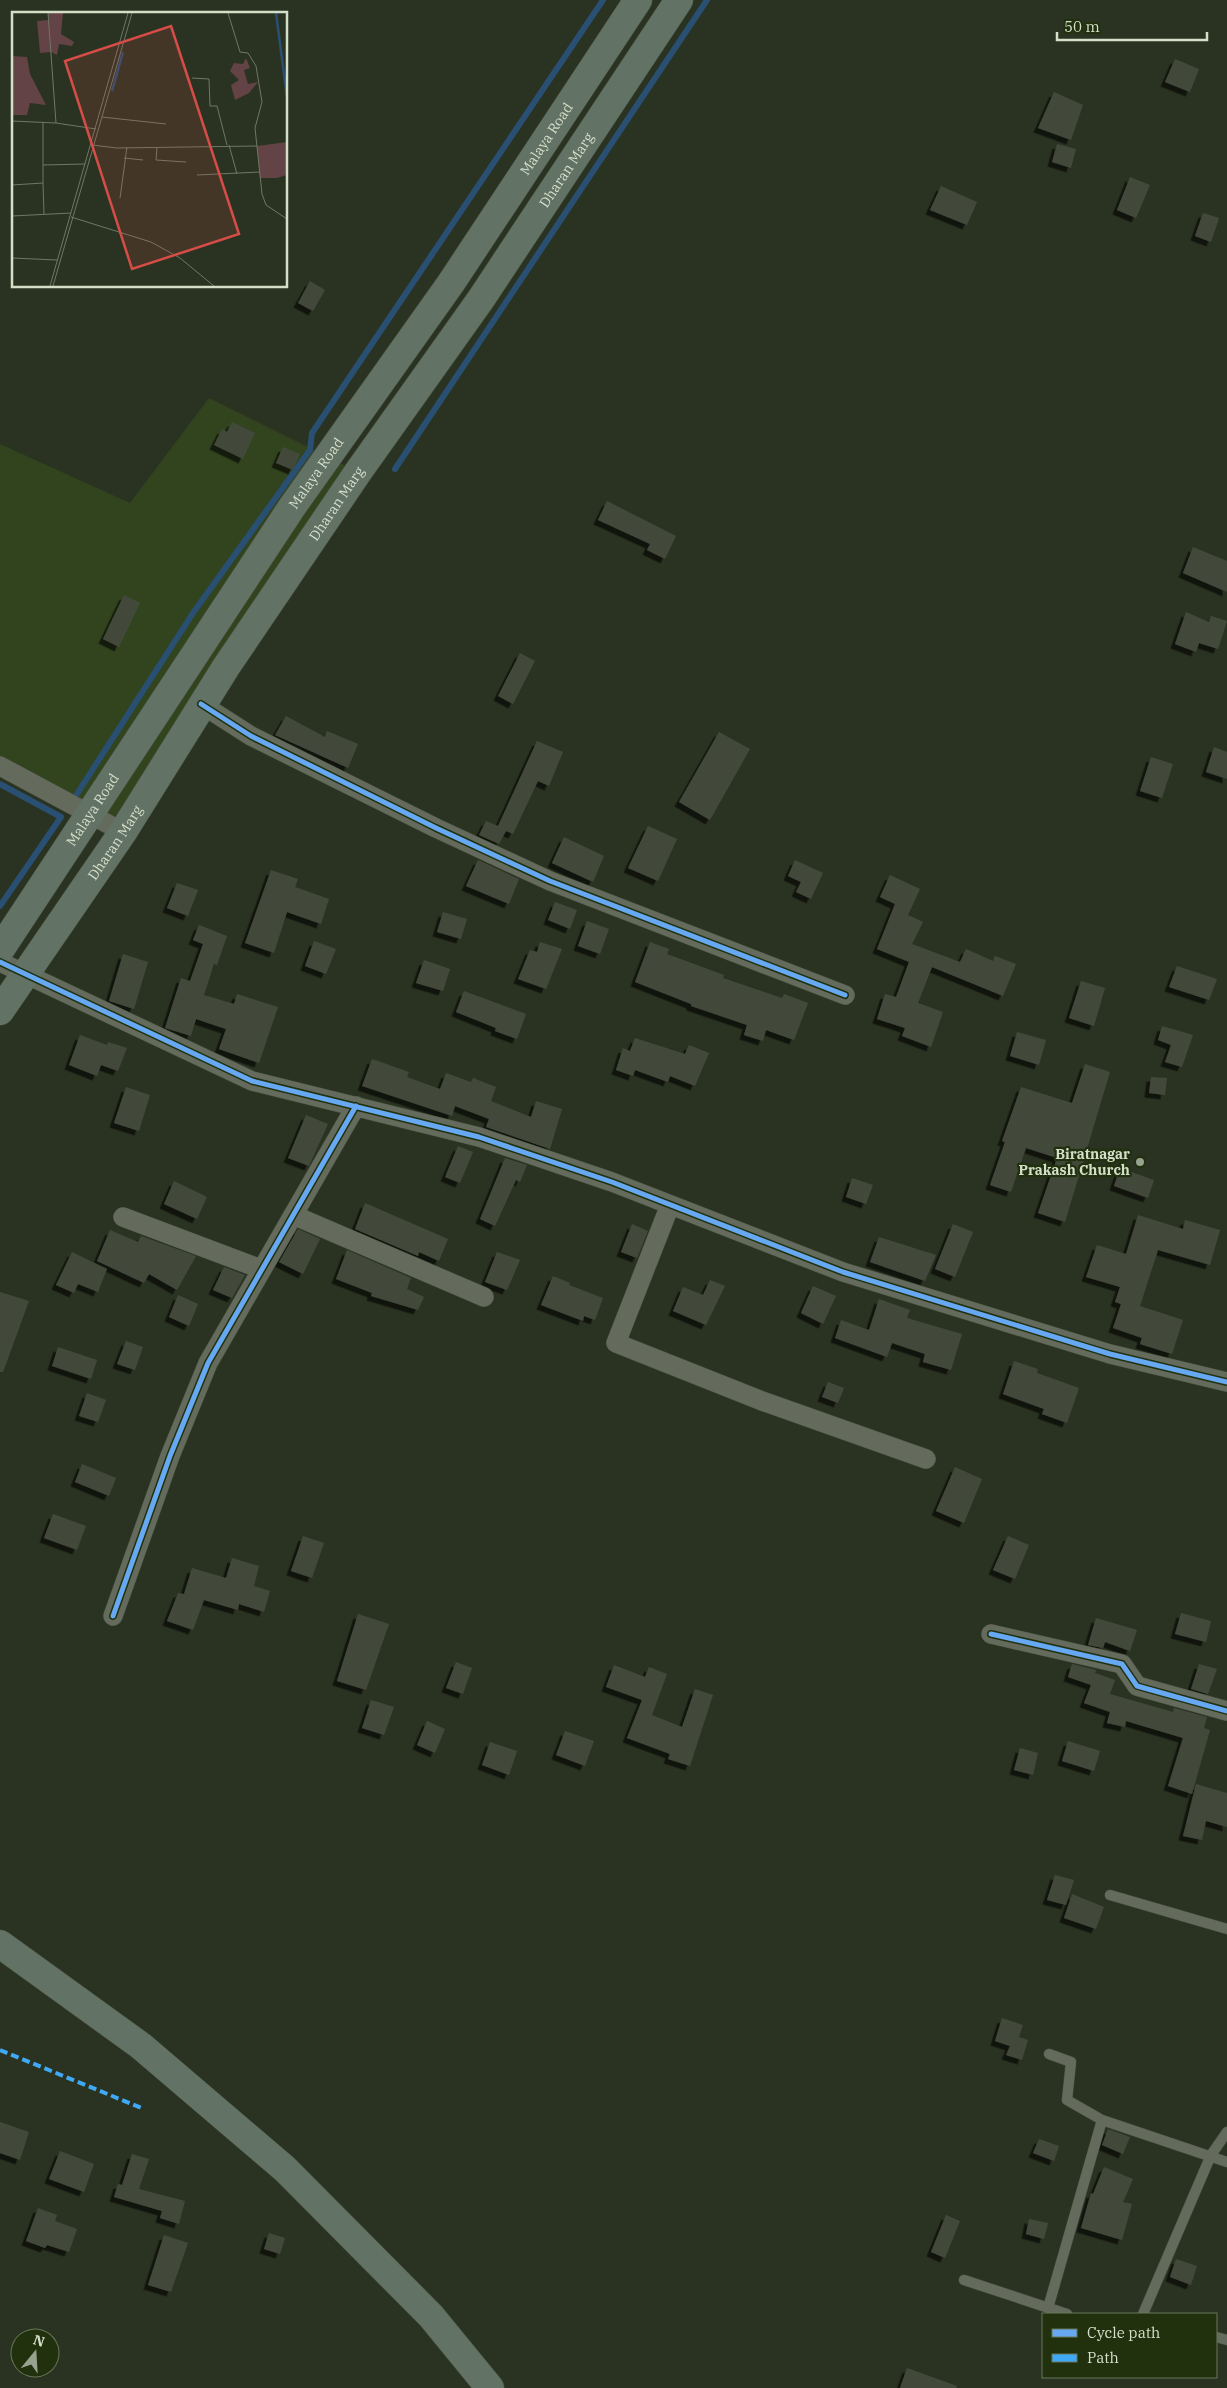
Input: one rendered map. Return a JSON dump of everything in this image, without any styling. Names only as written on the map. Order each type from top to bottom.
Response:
[{"type":"main road","name":"Malaya Road","points":[[0,950],[92,814],[171,688],[287,515],[451,283],[638,0]]},
{"type":"main road","name":"Dharan Marg","points":[[0,1011],[123,832],[201,704],[333,509],[476,307],[679,0]]},
{"type":"main road","points":[[0,1944],[141,2046],[285,2169],[431,2316],[490,2388]]},
{"type":"street","points":[[201,704],[250,736],[436,828],[550,881],[845,995]]},
{"type":"street","points":[[0,766],[123,832]]},
{"type":"street","points":[[0,962],[24,975],[252,1081],[479,1137],[612,1182],[843,1272],[1110,1354],[1227,1382]]},
{"type":"street","points":[[113,1616],[170,1456],[208,1363],[356,1106]]},
{"type":"street","points":[[670,1205],[616,1342],[762,1401],[926,1459]]},
{"type":"street","points":[[293,1215],[484,1297]]},
{"type":"street","points":[[124,1217],[261,1269]]},
{"type":"street","points":[[991,1634],[1122,1664],[1137,1686],[1227,1711]]},
{"type":"lane","points":[[1110,1895],[1227,1929]]},
{"type":"lane","points":[[1049,2054],[1071,2062],[1067,2100],[1102,2120],[1211,2155],[1227,2162]]},
{"type":"lane","points":[[1048,2308],[1102,2120]]},
{"type":"lane","points":[[1143,2313],[1211,2155],[1227,2132]]},
{"type":"lane","points":[[964,2280],[1064,2313]]},
{"type":"shaded area","points":[[209,398],[358,472],[123,832],[0,766],[0,444],[130,503]]},
{"type":"building","points":[[1175,59],[1199,69],[1190,92],[1165,82]]},
{"type":"building","points":[[1054,92],[1083,105],[1071,140],[1038,128]]},
{"type":"building","points":[[1057,144],[1076,149],[1071,168],[1052,162]]},
{"type":"building","points":[[1130,177],[1150,185],[1136,218],[1117,210]]},
{"type":"building","points":[[941,186],[977,202],[967,225],[930,210]]},
{"type":"building","points":[[1203,213],[1219,218],[1211,242],[1195,236]]},
{"type":"building","points":[[310,281],[325,290],[313,311],[298,303]]},
{"type":"building","points":[[232,422],[255,433],[243,459],[214,445],[222,429],[227,432]]},
{"type":"building","points":[[283,447],[300,454],[293,470],[276,463]]},
{"type":"building","points":[[607,501],[676,536],[665,559],[647,550],[650,544],[598,520]]},
{"type":"building","points":[[1193,547],[1227,561],[1227,592],[1183,573]]},
{"type":"building","points":[[124,595],[140,603],[119,647],[103,639]]},
{"type":"building","points":[[1186,612],[1209,622],[1211,616],[1227,621],[1218,649],[1199,643],[1196,652],[1175,644]]},
{"type":"building","points":[[520,653],[535,661],[513,704],[498,696]]},
{"type":"building","points":[[286,716],[325,737],[327,731],[358,744],[348,768],[275,735]]},
{"type":"building","points":[[719,732],[750,749],[710,820],[679,802]]},
{"type":"building","points":[[537,741],[563,752],[549,786],[538,781],[513,834],[506,831],[499,844],[479,835],[486,821],[498,826]]},
{"type":"building","points":[[1214,747],[1227,752],[1227,779],[1206,772]]},
{"type":"building","points":[[1151,757],[1173,764],[1162,798],[1140,791]]},
{"type":"building","points":[[648,826],[677,839],[658,881],[628,868]]},
{"type":"building","points":[[564,837],[604,856],[593,882],[552,863]]},
{"type":"building","points":[[478,860],[519,879],[509,904],[466,886]]},
{"type":"building","points":[[795,860],[823,873],[811,899],[796,892],[801,882],[788,876]]},
{"type":"building","points":[[271,870],[298,879],[295,887],[329,899],[321,924],[287,912],[274,953],[245,943]]},
{"type":"building","points":[[890,875],[920,889],[908,915],[923,922],[912,944],[960,962],[966,949],[993,961],[995,956],[1016,964],[1003,996],[932,967],[918,1003],[943,1012],[931,1047],[902,1036],[905,1028],[877,1019],[885,994],[896,997],[909,962],[877,949],[895,904],[880,897]]},
{"type":"building","points":[[177,883],[198,890],[188,916],[167,908]]},
{"type":"building","points":[[555,902],[577,910],[570,929],[548,920]]},
{"type":"building","points":[[443,912],[467,919],[461,939],[437,932]]},
{"type":"building","points":[[587,921],[609,929],[600,954],[578,946]]},
{"type":"building","points":[[199,925],[227,936],[217,965],[214,964],[204,995],[234,1004],[237,994],[278,1007],[259,1063],[219,1049],[226,1029],[196,1019],[191,1036],[165,1028],[181,978],[190,981],[203,944],[193,940]]},
{"type":"building","points":[[314,941],[336,949],[326,974],[305,966]]},
{"type":"building","points":[[540,942],[562,949],[546,989],[518,979],[530,950],[537,952]]},
{"type":"building","points":[[650,942],[669,949],[667,954],[724,975],[723,978],[782,998],[784,994],[808,1003],[794,1040],[766,1030],[763,1041],[744,1035],[747,1025],[691,1006],[691,1004],[635,982]]},
{"type":"building","points":[[123,954],[148,962],[134,1009],[109,1001]]},
{"type":"building","points":[[424,960],[450,969],[443,991],[416,983]]},
{"type":"building","points":[[1177,966],[1217,979],[1209,1000],[1169,987]]},
{"type":"building","points":[[1081,981],[1105,988],[1094,1026],[1069,1018]]},
{"type":"building","points":[[464,991],[526,1014],[517,1039],[495,1031],[496,1028],[456,1012]]},
{"type":"building","points":[[1162,1026],[1193,1035],[1182,1067],[1165,1062],[1171,1045],[1158,1040]]},
{"type":"building","points":[[1017,1032],[1046,1040],[1039,1065],[1010,1056]]},
{"type":"building","points":[[80,1035],[107,1045],[108,1042],[127,1048],[118,1071],[101,1065],[97,1076],[69,1065]]},
{"type":"building","points":[[635,1038],[685,1054],[689,1045],[709,1053],[695,1086],[670,1076],[668,1082],[635,1070],[633,1076],[616,1070],[623,1048],[630,1051]]},
{"type":"building","points":[[372,1059],[409,1072],[407,1077],[440,1089],[446,1073],[471,1082],[473,1078],[496,1087],[491,1101],[531,1117],[536,1101],[562,1109],[550,1149],[486,1127],[489,1119],[455,1106],[452,1116],[362,1086]]},
{"type":"building","points":[[1085,1064],[1110,1072],[1065,1222],[1038,1213],[1057,1158],[1026,1148],[1011,1192],[990,1185],[1005,1142],[1002,1141],[1021,1087],[1072,1103]]},
{"type":"building","points":[[1151,1077],[1167,1078],[1165,1095],[1149,1093]]},
{"type":"building","points":[[126,1087],[150,1095],[139,1131],[114,1123]]},
{"type":"building","points":[[306,1115],[328,1124],[309,1166],[288,1158]]},
{"type":"building","points":[[458,1146],[473,1152],[460,1183],[445,1177]]},
{"type":"building","points":[[505,1158],[527,1165],[520,1182],[516,1180],[495,1226],[480,1219]]},
{"type":"building","points":[[1120,1168],[1154,1180],[1148,1198],[1114,1186]]},
{"type":"building","points":[[852,1178],[873,1185],[866,1204],[846,1197]]},
{"type":"building","points":[[174,1181],[207,1197],[197,1219],[164,1204]]},
{"type":"building","points":[[365,1203],[448,1239],[439,1261],[419,1252],[418,1256],[355,1229]]},
{"type":"building","points":[[1138,1215],[1183,1229],[1185,1220],[1220,1230],[1210,1265],[1158,1250],[1140,1306],[1183,1320],[1172,1354],[1140,1344],[1142,1338],[1113,1328],[1121,1304],[1115,1302],[1120,1287],[1086,1277],[1097,1245],[1126,1254]]},
{"type":"building","points":[[632,1224],[648,1231],[637,1258],[621,1252]]},
{"type":"building","points":[[953,1224],[973,1232],[955,1277],[935,1269]]},
{"type":"building","points":[[298,1229],[320,1239],[303,1274],[279,1262]]},
{"type":"building","points":[[110,1230],[138,1242],[141,1236],[196,1256],[177,1290],[149,1274],[144,1283],[97,1261]]},
{"type":"building","points":[[879,1237],[936,1255],[925,1281],[870,1262]]},
{"type":"building","points":[[347,1250],[411,1278],[407,1289],[424,1297],[418,1310],[371,1296],[372,1293],[336,1279]]},
{"type":"building","points":[[72,1252],[107,1269],[98,1292],[78,1284],[74,1293],[56,1285]]},
{"type":"building","points":[[497,1252],[520,1260],[507,1290],[485,1282]]},
{"type":"building","points":[[224,1267],[245,1275],[232,1298],[213,1290]]},
{"type":"building","points":[[553,1276],[570,1283],[569,1285],[603,1298],[595,1320],[584,1316],[583,1321],[541,1305]]},
{"type":"building","points":[[710,1280],[725,1286],[706,1325],[673,1311],[683,1287],[703,1295]]},
{"type":"building","points":[[813,1286],[836,1296],[823,1324],[801,1313]]},
{"type":"building","points":[[0,1292],[29,1301],[3,1372],[0,1372]]},
{"type":"building","points":[[178,1295],[198,1304],[189,1326],[169,1317]]},
{"type":"building","points":[[879,1299],[910,1310],[907,1318],[962,1334],[951,1370],[923,1362],[925,1354],[892,1343],[887,1357],[835,1338],[841,1320],[869,1330]]},
{"type":"building","points":[[126,1341],[143,1347],[135,1370],[117,1364]]},
{"type":"building","points":[[58,1347],[97,1360],[91,1379],[52,1366]]},
{"type":"building","points":[[1014,1361],[1038,1369],[1037,1373],[1079,1388],[1067,1423],[1042,1414],[1044,1409],[1003,1394]]},
{"type":"building","points":[[828,1382],[844,1388],[838,1403],[822,1397]]},
{"type":"building","points":[[87,1393],[106,1400],[98,1422],[79,1416]]},
{"type":"building","points":[[82,1464],[116,1478],[109,1496],[75,1482]]},
{"type":"building","points":[[955,1467],[982,1479],[964,1523],[936,1511]]},
{"type":"building","points":[[53,1514],[86,1526],[77,1550],[44,1538]]},
{"type":"building","points":[[303,1536],[324,1543],[312,1578],[291,1571]]},
{"type":"building","points":[[1008,1536],[1029,1545],[1015,1579],[993,1570]]},
{"type":"building","points":[[232,1558],[259,1566],[254,1586],[270,1591],[264,1612],[239,1604],[238,1610],[204,1600],[193,1630],[167,1621],[178,1593],[184,1594],[192,1568],[226,1578]]},
{"type":"building","points":[[1181,1613],[1211,1621],[1206,1642],[1175,1634]]},
{"type":"building","points":[[358,1614],[389,1624],[366,1690],[337,1681]]},
{"type":"building","points":[[1096,1618],[1137,1630],[1130,1651],[1105,1642],[1103,1648],[1088,1645]]},
{"type":"building","points":[[456,1662],[472,1668],[463,1694],[446,1688]]},
{"type":"building","points":[[1072,1664],[1096,1670],[1095,1673],[1115,1680],[1110,1694],[1173,1712],[1174,1708],[1207,1717],[1204,1728],[1210,1730],[1192,1794],[1168,1786],[1183,1738],[1126,1721],[1125,1727],[1107,1723],[1110,1712],[1084,1703],[1091,1685],[1068,1677]]},
{"type":"building","points":[[1199,1664],[1217,1669],[1208,1694],[1191,1689]]},
{"type":"building","points":[[614,1665],[645,1677],[649,1667],[667,1674],[652,1715],[682,1727],[695,1689],[713,1695],[690,1766],[668,1759],[670,1754],[627,1738],[642,1700],[606,1687]]},
{"type":"building","points":[[371,1700],[394,1707],[384,1735],[362,1728]]},
{"type":"building","points":[[427,1721],[445,1729],[435,1753],[417,1745]]},
{"type":"building","points":[[565,1731],[594,1741],[585,1766],[556,1755]]},
{"type":"building","points":[[1068,1741],[1100,1751],[1094,1771],[1062,1761]]},
{"type":"building","points":[[490,1742],[517,1751],[509,1775],[482,1765]]},
{"type":"building","points":[[1020,1748],[1038,1753],[1033,1775],[1014,1770]]},
{"type":"building","points":[[1196,1784],[1227,1793],[1227,1827],[1206,1821],[1202,1840],[1183,1836]]},
{"type":"building","points":[[1055,1875],[1074,1880],[1066,1905],[1047,1900]]},
{"type":"building","points":[[1072,1894],[1104,1907],[1096,1929],[1064,1918]]},
{"type":"building","points":[[1002,2018],[1023,2025],[1019,2037],[1028,2040],[1022,2060],[1006,2055],[1010,2046],[995,2041]]},
{"type":"building","points":[[0,2122],[29,2132],[20,2160],[0,2153]]},
{"type":"building","points":[[1108,2129],[1130,2137],[1123,2154],[1102,2145]]},
{"type":"building","points":[[1039,2139],[1059,2146],[1054,2161],[1033,2153]]},
{"type":"building","points":[[60,2151],[94,2164],[84,2192],[49,2179]]},
{"type":"building","points":[[132,2154],[149,2159],[139,2189],[185,2201],[179,2224],[160,2218],[162,2211],[114,2197],[118,2184],[122,2185]]},
{"type":"building","points":[[1104,2167],[1133,2179],[1123,2202],[1132,2204],[1122,2240],[1081,2228],[1091,2193],[1093,2194]]},
{"type":"building","points":[[38,2208],[57,2215],[55,2221],[77,2229],[69,2252],[47,2245],[45,2248],[26,2241]]},
{"type":"building","points":[[946,2215],[960,2221],[945,2258],[931,2252]]},
{"type":"building","points":[[1029,2219],[1048,2223],[1044,2239],[1026,2234]]},
{"type":"building","points":[[269,2233],[285,2238],[280,2254],[264,2249]]},
{"type":"building","points":[[164,2235],[188,2243],[171,2292],[148,2285]]},
{"type":"building","points":[[1176,2259],[1197,2266],[1191,2285],[1170,2277]]},
{"type":"building","points":[[907,2368],[957,2386],[956,2388],[900,2388]]},
{"type":"waterway","points":[[75,797],[193,613],[310,450],[312,433],[603,0]]},
{"type":"waterway","points":[[395,469],[707,0]]},
{"type":"waterway","points":[[0,784],[61,817],[0,906]]},
{"type":"marked path","points":[[0,2050],[144,2109]]},
{"type":"cycle path","points":[[201,704],[251,736],[436,828],[550,881],[845,995]]},
{"type":"cycle path","points":[[0,962],[252,1081],[479,1137],[612,1182],[843,1272],[1110,1354],[1227,1382]]},
{"type":"cycle path","points":[[113,1616],[170,1456],[208,1363],[356,1106]]},
{"type":"cycle path","points":[[991,1634],[1122,1664],[1137,1686],[1227,1711]]},
{"type":"place","name":"Biratnagar Prakash Church","points":[[1140,1162]]}]
